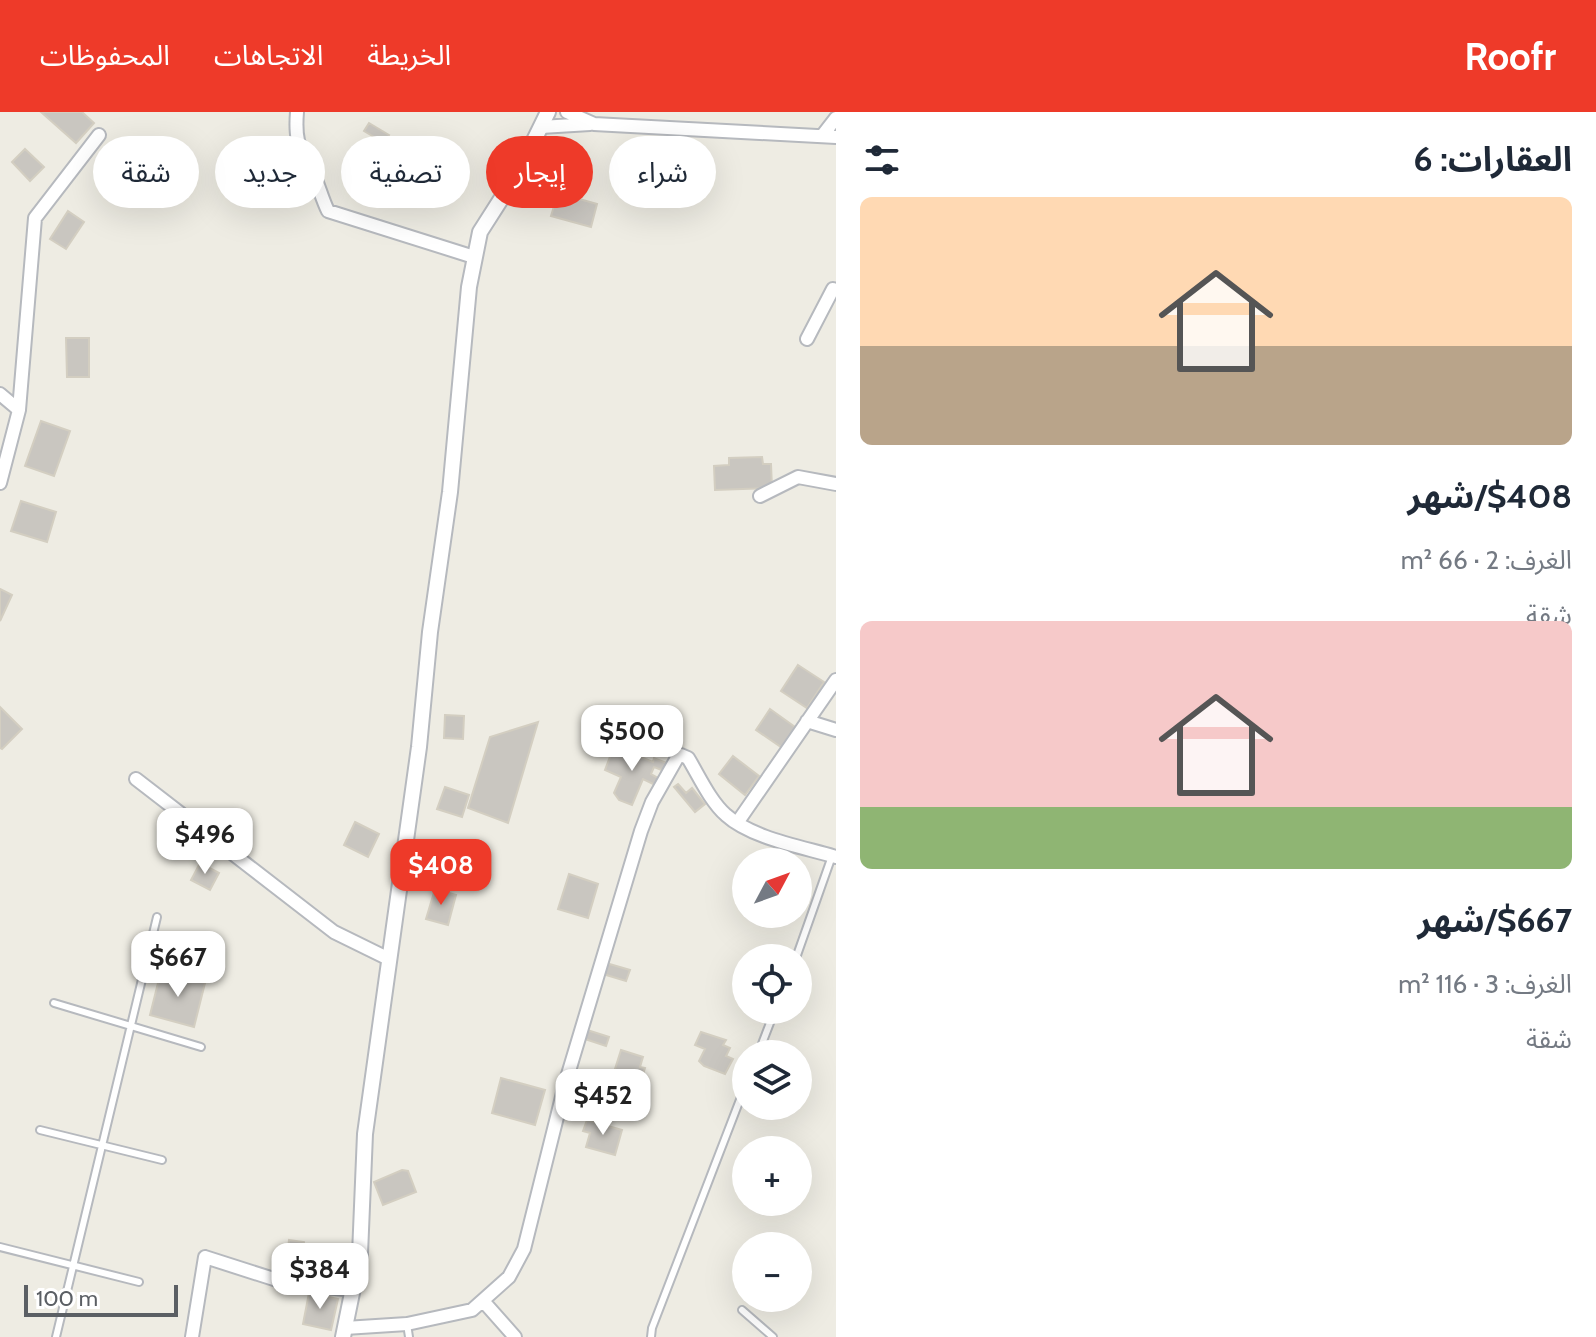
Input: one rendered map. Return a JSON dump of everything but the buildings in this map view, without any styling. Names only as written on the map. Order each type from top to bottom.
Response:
[{"type":"street","points":[[297,112],[295,135],[299,151],[316,180],[328,211],[474,257]]},
{"type":"street","points":[[548,112],[519,171],[487,219],[474,257],[450,492],[365,1134],[360,1254],[344,1332],[408,1330],[472,1310],[509,1277],[524,1249],[566,1081],[641,831],[652,802],[681,755],[688,758],[724,814],[737,823],[778,841],[834,857]]},
{"type":"street","points":[[567,112],[594,124]]},
{"type":"street","points":[[822,136],[836,118]]},
{"type":"street","points":[[541,127],[594,124],[836,137]]},
{"type":"street","points":[[0,483],[19,410],[35,218],[99,135]]},
{"type":"street","points":[[807,339],[833,289],[836,290]]},
{"type":"street","points":[[0,394],[19,410]]},
{"type":"street","points":[[760,496],[798,477],[836,484]]},
{"type":"street","points":[[737,823],[836,680]]},
{"type":"street","points":[[807,721],[836,730]]},
{"type":"street","points":[[136,779],[334,932],[389,959]]},
{"type":"street","points":[[192,1337],[205,1257],[283,1282],[353,1290]]},
{"type":"street","points":[[484,1302],[515,1337]]},
{"type":"lane","points":[[801,944],[834,857]]},
{"type":"lane","points":[[56,1337],[157,917]]},
{"type":"lane","points":[[54,1003],[201,1047]]},
{"type":"lane","points":[[651,1337],[732,1120]]},
{"type":"lane","points":[[40,1130],[162,1160]]},
{"type":"lane","points":[[0,1247],[139,1282]]},
{"type":"lane","points":[[744,1312],[773,1337]]}]
